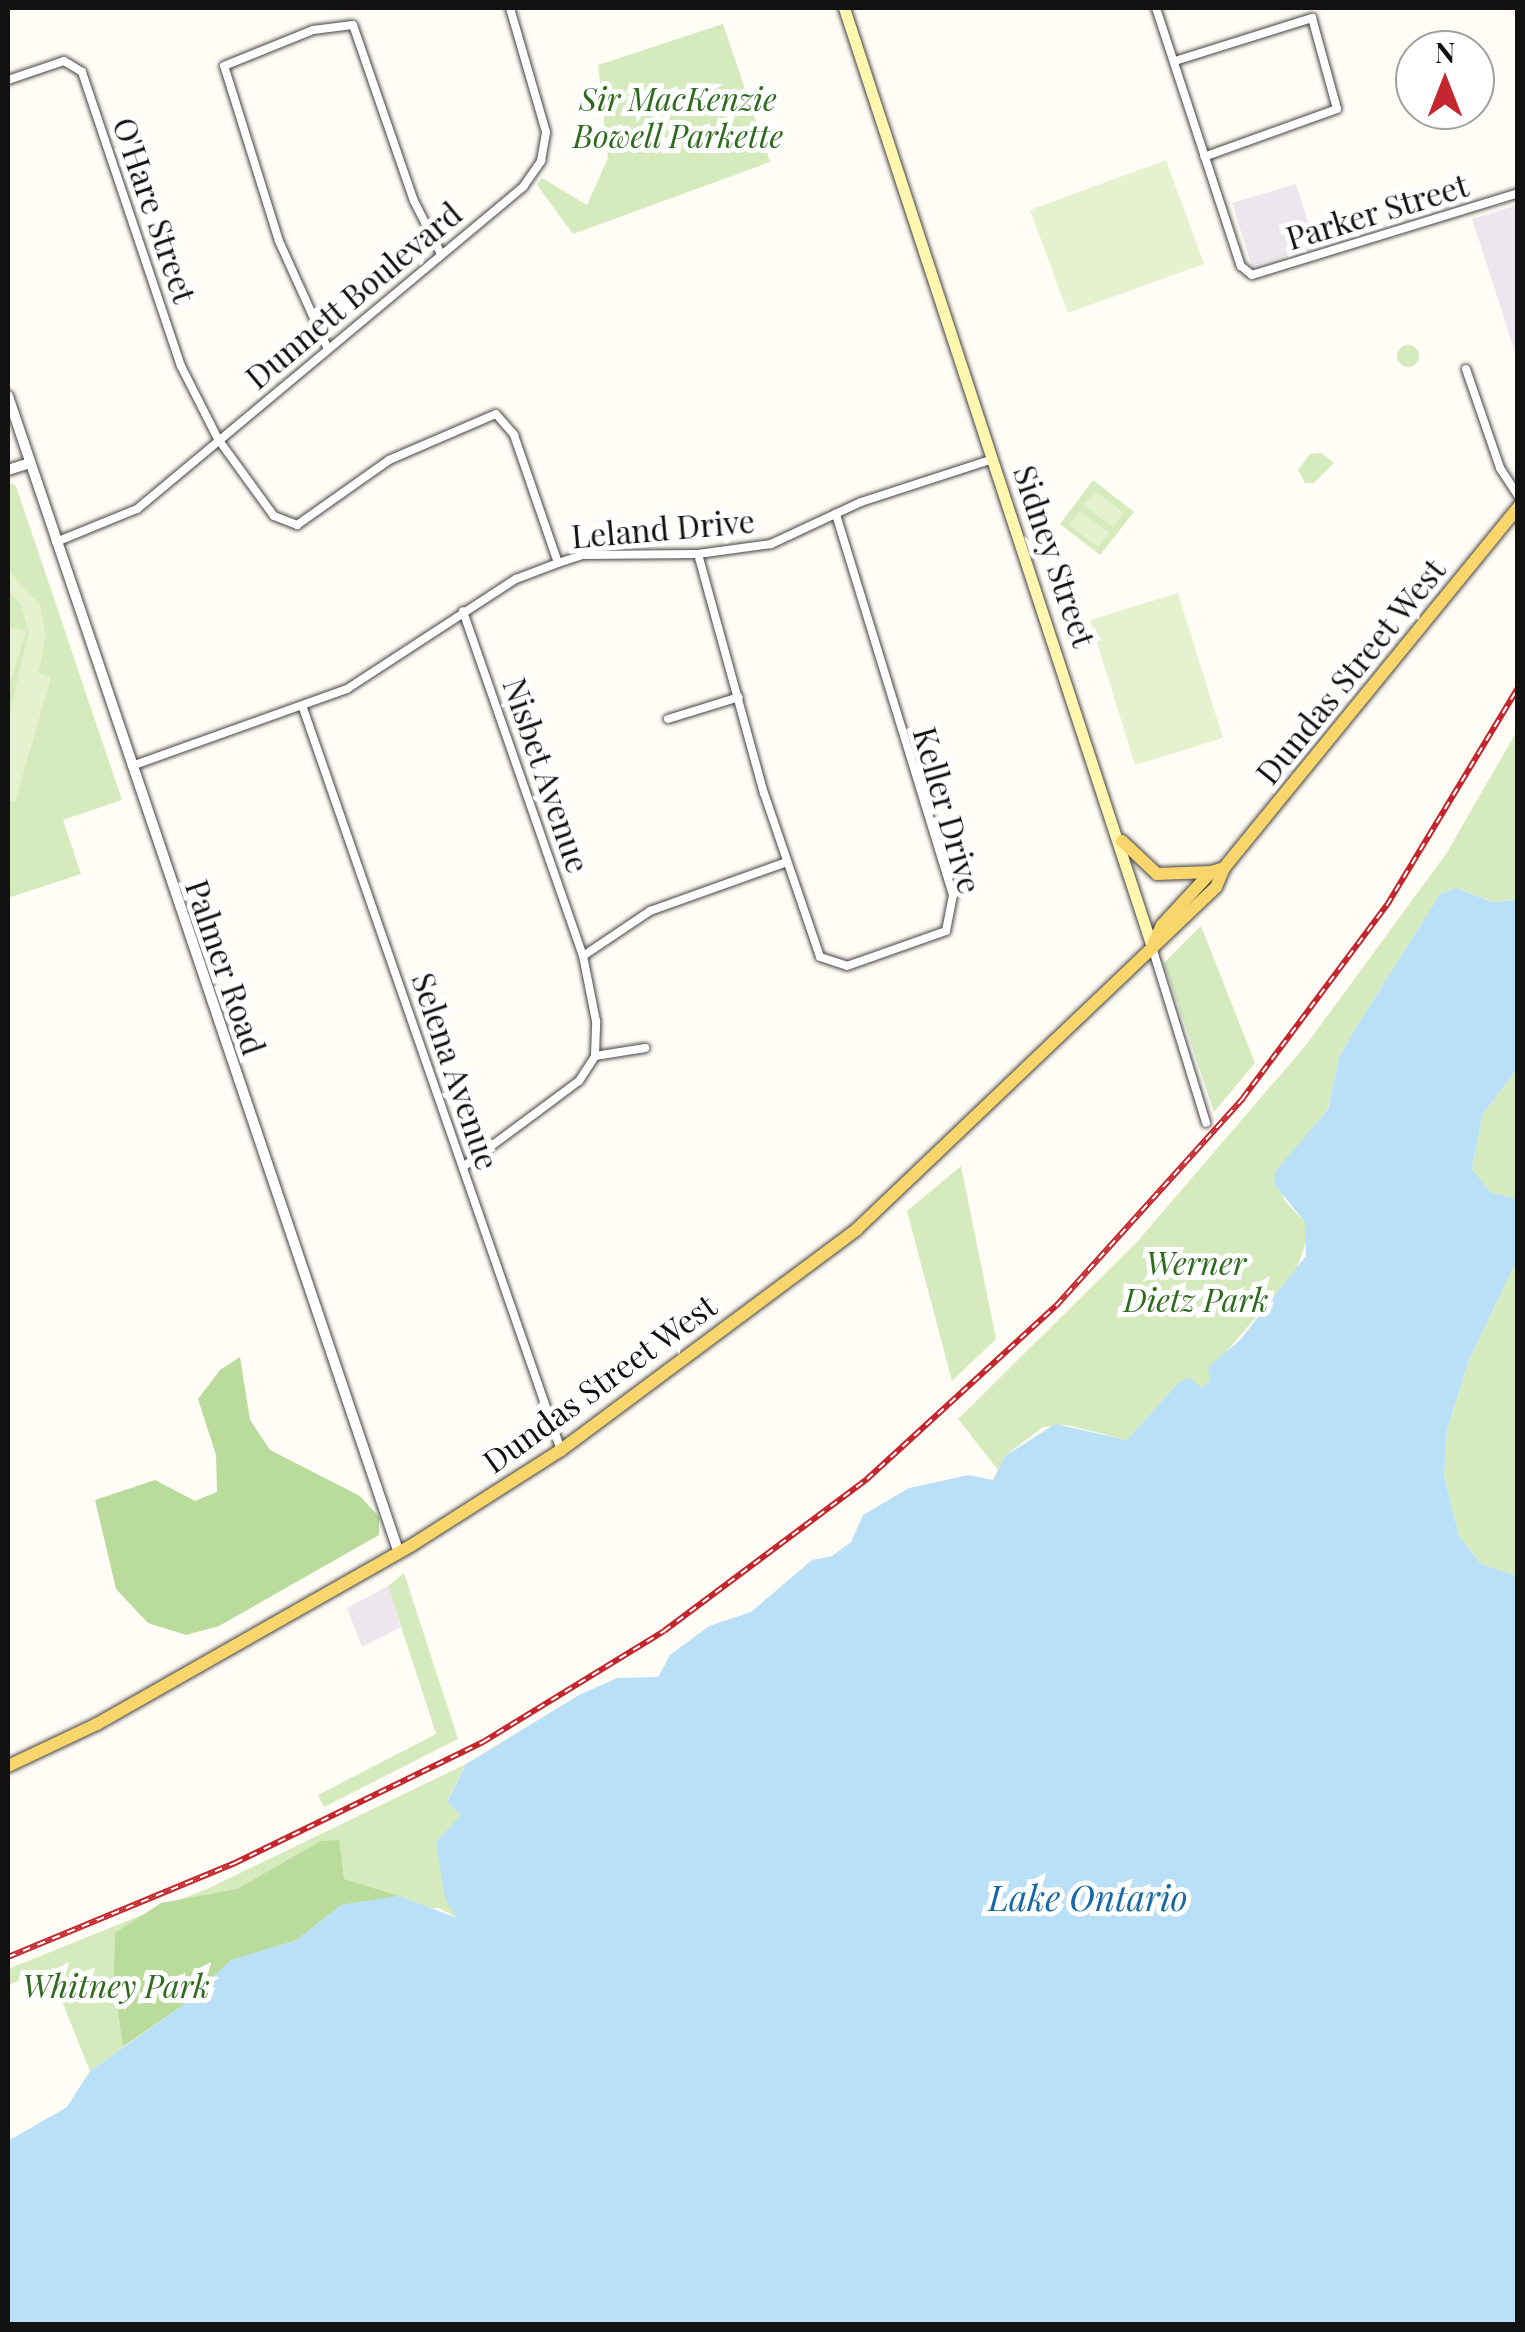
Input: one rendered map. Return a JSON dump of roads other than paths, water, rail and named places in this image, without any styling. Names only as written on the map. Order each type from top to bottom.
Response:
[{"type":"main road","name":"Sidney Street","points":[[844,8],[1122,841],[1152,947]]},
{"type":"main road","name":"Dundas Street West","points":[[8,1766],[97,1724],[399,1553],[561,1450],[857,1230],[932,1164],[1152,947],[1162,925],[1218,870],[1518,507]]},
{"type":"main road","points":[[1122,841],[1157,874],[1218,870]]},
{"type":"street","name":"Dunnett Boulevard","points":[[56,542],[137,509],[523,187],[541,161],[546,132],[510,8]]},
{"type":"street","points":[[1156,8],[1204,157],[1338,109],[1312,18],[1174,61]]},
{"type":"street","points":[[327,347],[279,241],[224,66],[314,30],[352,24],[414,201],[441,254]]},
{"type":"street","name":"O'Hare Street","points":[[8,80],[64,61],[82,72],[182,366],[218,439]]},
{"type":"street","name":"Parker Street","points":[[1204,157],[1241,266],[1252,274],[1518,193]]},
{"type":"street","points":[[1466,369],[1500,468],[1518,496]]},
{"type":"street","name":"Palmer Road","points":[[8,396],[399,1553]]},
{"type":"street","points":[[218,439],[274,516],[296,526],[428,438],[477,418],[503,415],[558,563]]},
{"type":"street","name":"Leland Drive","points":[[132,766],[347,689],[463,611],[558,563],[582,555],[698,554],[770,544],[836,514],[993,459]]},
{"type":"street","points":[[8,470],[30,462]]},
{"type":"street","name":"Keller Drive","points":[[698,554],[787,862],[820,958],[832,966],[946,931],[952,922],[953,896],[836,514]]},
{"type":"street","name":"Nisbet Avenue","points":[[463,611],[583,956],[595,1056]]},
{"type":"street","points":[[668,719],[740,697]]},
{"type":"street","name":"Selena Avenue","points":[[302,708],[561,1450]]},
{"type":"street","points":[[583,956],[650,911],[787,862]]},
{"type":"street","name":"Sidney Street","points":[[1152,947],[1206,1124]]},
{"type":"street","points":[[463,1167],[579,1081],[595,1056],[645,1048]]},
{"type":"water","name":"Lake Ontario","points":[[1456,888],[1493,902],[1518,900],[1517,1069],[1483,1114],[1472,1169],[1490,1192],[1517,1199],[1517,1260],[1469,1360],[1447,1430],[1444,1475],[1459,1536],[1481,1564],[1517,1576],[1517,2324],[8,2324],[8,2141],[67,2107],[90,2071],[182,2006],[231,1960],[297,1940],[341,1905],[399,1896],[457,1918],[445,1899],[436,1842],[461,1815],[447,1802],[466,1764],[579,1695],[617,1678],[658,1677],[670,1655],[709,1626],[751,1612],[812,1560],[832,1556],[851,1542],[863,1515],[909,1488],[969,1475],[993,1480],[1005,1456],[1055,1424],[1127,1440],[1177,1384],[1189,1377],[1202,1388],[1210,1381],[1208,1367],[1240,1340],[1306,1256],[1305,1222],[1274,1184],[1275,1172],[1328,1109],[1339,1058],[1353,1032],[1440,894]]},
{"type":"railway","points":[[8,1957],[235,1863],[483,1742],[664,1631],[867,1479],[1056,1306],[1243,1098],[1387,905],[1518,688]]},
{"type":"park label","name":"Sir MacKenzie Bowell Parkette","points":[[678,118]]},
{"type":"park label","name":"Werner Dietz Park","points":[[1196,1282]]},
{"type":"park label","name":"Whitney Park","points":[[116,1985]]}]
